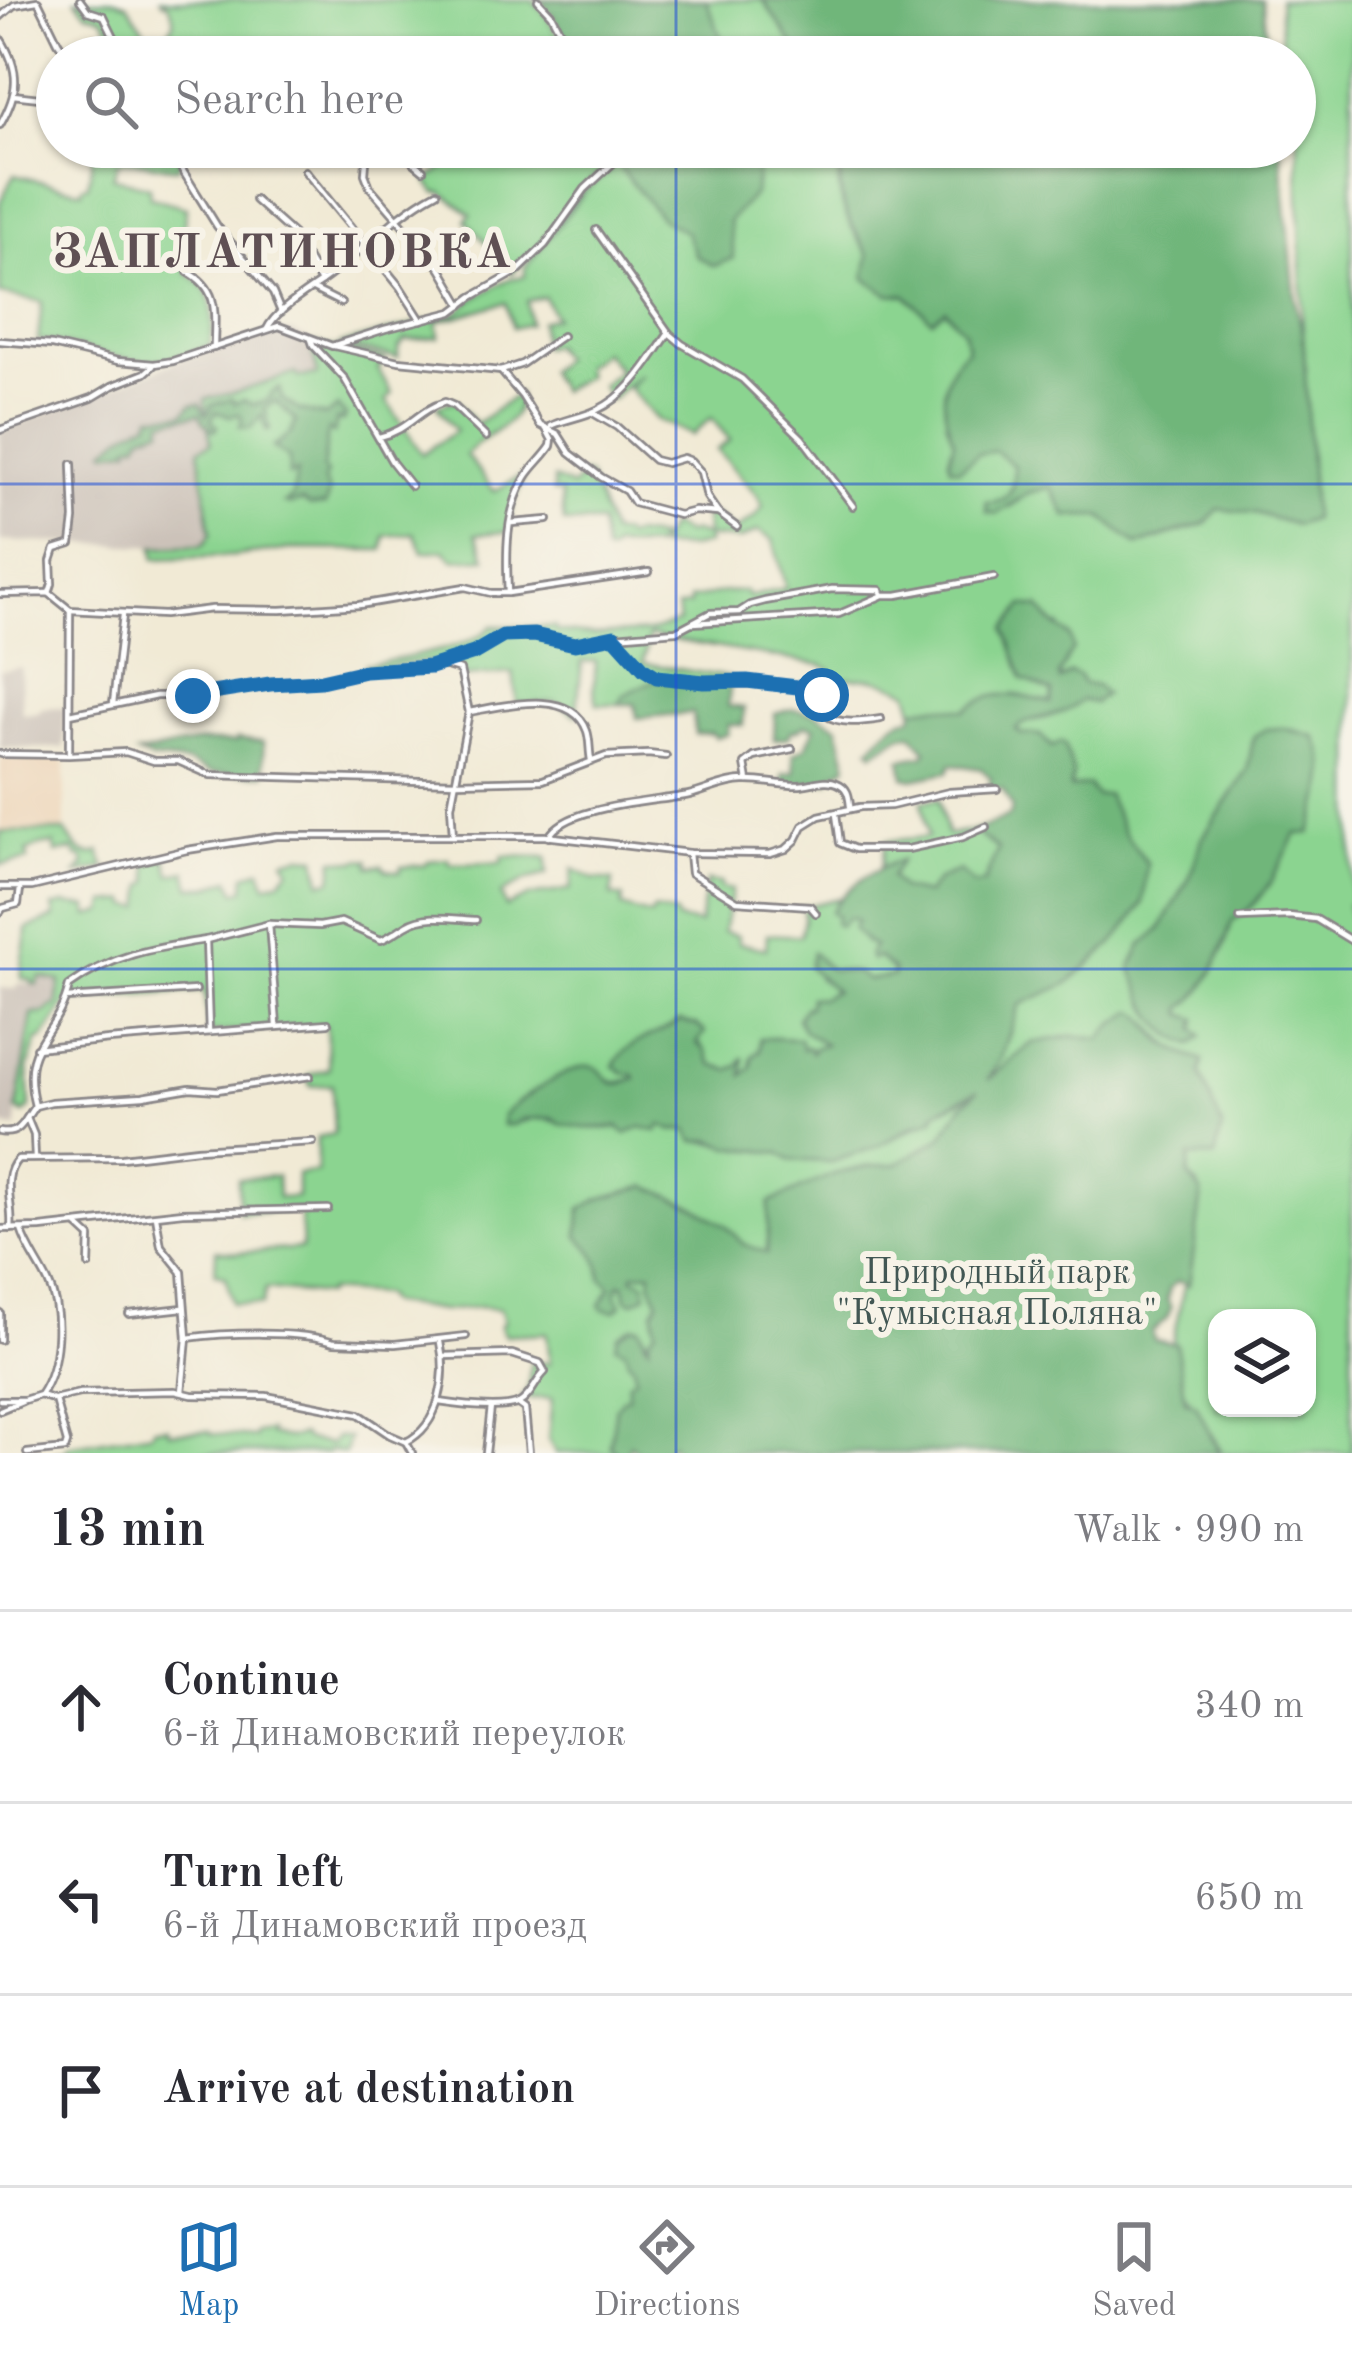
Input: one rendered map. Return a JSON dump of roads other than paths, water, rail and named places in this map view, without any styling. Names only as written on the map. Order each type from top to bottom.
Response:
[{"type":"street","points":[[0,17],[14,4],[39,0],[55,36]]},
{"type":"street","points":[[80,0],[88,11],[104,16],[114,36]]},
{"type":"street","points":[[538,0],[562,36]]},
{"type":"street","points":[[0,38],[13,60],[16,82],[0,125]]},
{"type":"street","points":[[0,98],[36,100]]},
{"type":"street","points":[[181,168],[217,226],[273,293],[281,312]]},
{"type":"street","points":[[366,168],[370,187],[441,269],[462,305]]},
{"type":"street","points":[[332,346],[452,312],[518,271],[608,168]]},
{"type":"street","points":[[305,171],[422,320]]},
{"type":"street","points":[[267,329],[281,312],[364,245],[437,192]]},
{"type":"street","points":[[255,200],[293,234],[321,282]]},
{"type":"street","points":[[596,230],[669,333],[742,380],[802,437],[853,506]]},
{"type":"street","points":[[183,255],[188,272],[214,302],[214,348]]},
{"type":"street","points":[[313,289],[341,303]]},
{"type":"street","points":[[0,340],[154,364],[285,327],[332,346],[399,361],[501,371],[522,364],[562,336]]},
{"type":"street","points":[[547,428],[593,412],[624,392],[669,333]]},
{"type":"street","points":[[311,339],[344,378],[411,486]]},
{"type":"street","points":[[0,430],[92,398],[154,364]]},
{"type":"street","points":[[501,371],[540,424],[558,434],[570,453],[626,491],[634,503],[679,515],[718,513]]},
{"type":"street","points":[[379,437],[397,433],[425,410],[445,402],[486,437]]},
{"type":"street","points":[[593,412],[658,462],[692,461],[718,513],[737,527]]},
{"type":"street","points":[[508,593],[510,523],[524,481],[551,446],[547,428]]},
{"type":"street","points":[[49,593],[52,555],[55,549],[71,544],[72,464]]},
{"type":"street","points":[[510,523],[548,520]]},
{"type":"street","points":[[0,594],[49,593],[70,610],[164,615],[212,609],[331,608],[466,587],[508,593],[649,572]]},
{"type":"street","points":[[693,623],[839,614],[883,595],[994,577]]},
{"type":"street","points":[[70,713],[156,696],[193,696],[439,664],[474,653],[503,636],[534,635],[575,644],[676,631],[710,614],[739,613],[765,601],[832,590],[869,588],[883,595]]},
{"type":"street","points":[[69,755],[70,610]]},
{"type":"street","points":[[113,704],[124,614]]},
{"type":"street","points":[[614,636],[657,677],[814,689],[824,699],[827,718],[836,722],[880,719]]},
{"type":"street","points":[[439,664],[460,670],[469,712],[451,806],[453,836]]},
{"type":"street","points":[[469,712],[528,703],[558,704],[585,728],[591,760]]},
{"type":"street","points":[[748,781],[745,764],[750,758],[792,749]]},
{"type":"street","points":[[0,754],[132,753],[143,759],[178,761],[210,775],[456,782],[543,780],[606,755],[666,756]]},
{"type":"street","points":[[549,837],[554,827],[609,806],[683,796],[738,781],[837,783],[851,799],[850,808]]},
{"type":"street","points":[[0,886],[32,887],[238,840],[302,835],[549,837],[689,853],[778,853],[794,842],[803,826],[836,812],[891,806],[949,792],[997,789]]},
{"type":"street","points":[[836,812],[840,843],[855,849],[908,849],[986,827]]},
{"type":"street","points":[[689,853],[691,873],[730,899],[810,906],[816,913]]},
{"type":"street","points":[[0,912],[18,904],[20,888]]},
{"type":"street","points":[[35,1106],[30,1076],[35,1048],[69,986],[107,961],[269,924],[341,922],[381,940],[408,924],[438,917],[476,920]]},
{"type":"street","points":[[1240,918],[1316,920],[1352,941]]},
{"type":"street","points":[[269,924],[277,1027]]},
{"type":"street","points":[[206,940],[209,1032]]},
{"type":"street","points":[[66,998],[196,990]]},
{"type":"street","points":[[35,1048],[328,1024]]},
{"type":"street","points":[[0,1132],[14,1133],[35,1106],[51,1102],[190,1088],[217,1090],[310,1076]]},
{"type":"street","points":[[27,1118],[34,1136],[34,1158]]},
{"type":"street","points":[[11,1229],[6,1178],[8,1168],[18,1160],[93,1160],[313,1142]]},
{"type":"street","points":[[0,1229],[184,1212],[328,1209]]},
{"type":"street","points":[[156,1215],[161,1246],[182,1272],[187,1338],[182,1392]]},
{"type":"street","points":[[77,1225],[90,1237],[89,1265]]},
{"type":"street","points":[[21,1229],[55,1305],[56,1348],[50,1377],[40,1395]]},
{"type":"street","points":[[130,1314],[183,1307]]},
{"type":"street","points":[[0,1313],[0,1340]]},
{"type":"street","points":[[187,1338],[279,1335],[395,1344],[466,1336]]},
{"type":"street","points":[[406,1442],[422,1433],[439,1402],[443,1356],[439,1340]]},
{"type":"street","points":[[439,1402],[491,1407],[518,1403],[544,1372],[540,1363],[512,1354],[443,1356]]},
{"type":"street","points":[[0,1410],[40,1395],[55,1399],[80,1393],[266,1396],[359,1414],[406,1442],[412,1453]]},
{"type":"street","points":[[27,1453],[65,1449],[55,1399]]},
{"type":"street","points":[[0,1400],[24,1400]]},
{"type":"street","points":[[518,1403],[525,1409],[529,1453]]},
{"type":"street","points":[[486,1453],[491,1407]]},
{"type":"district","name":"ЗАПЛАТИНОВКА","points":[[283,250]]},
{"type":"park label","name":"Природный парк \"Кумысная Поляна\"","points":[[997,1290]]}]
